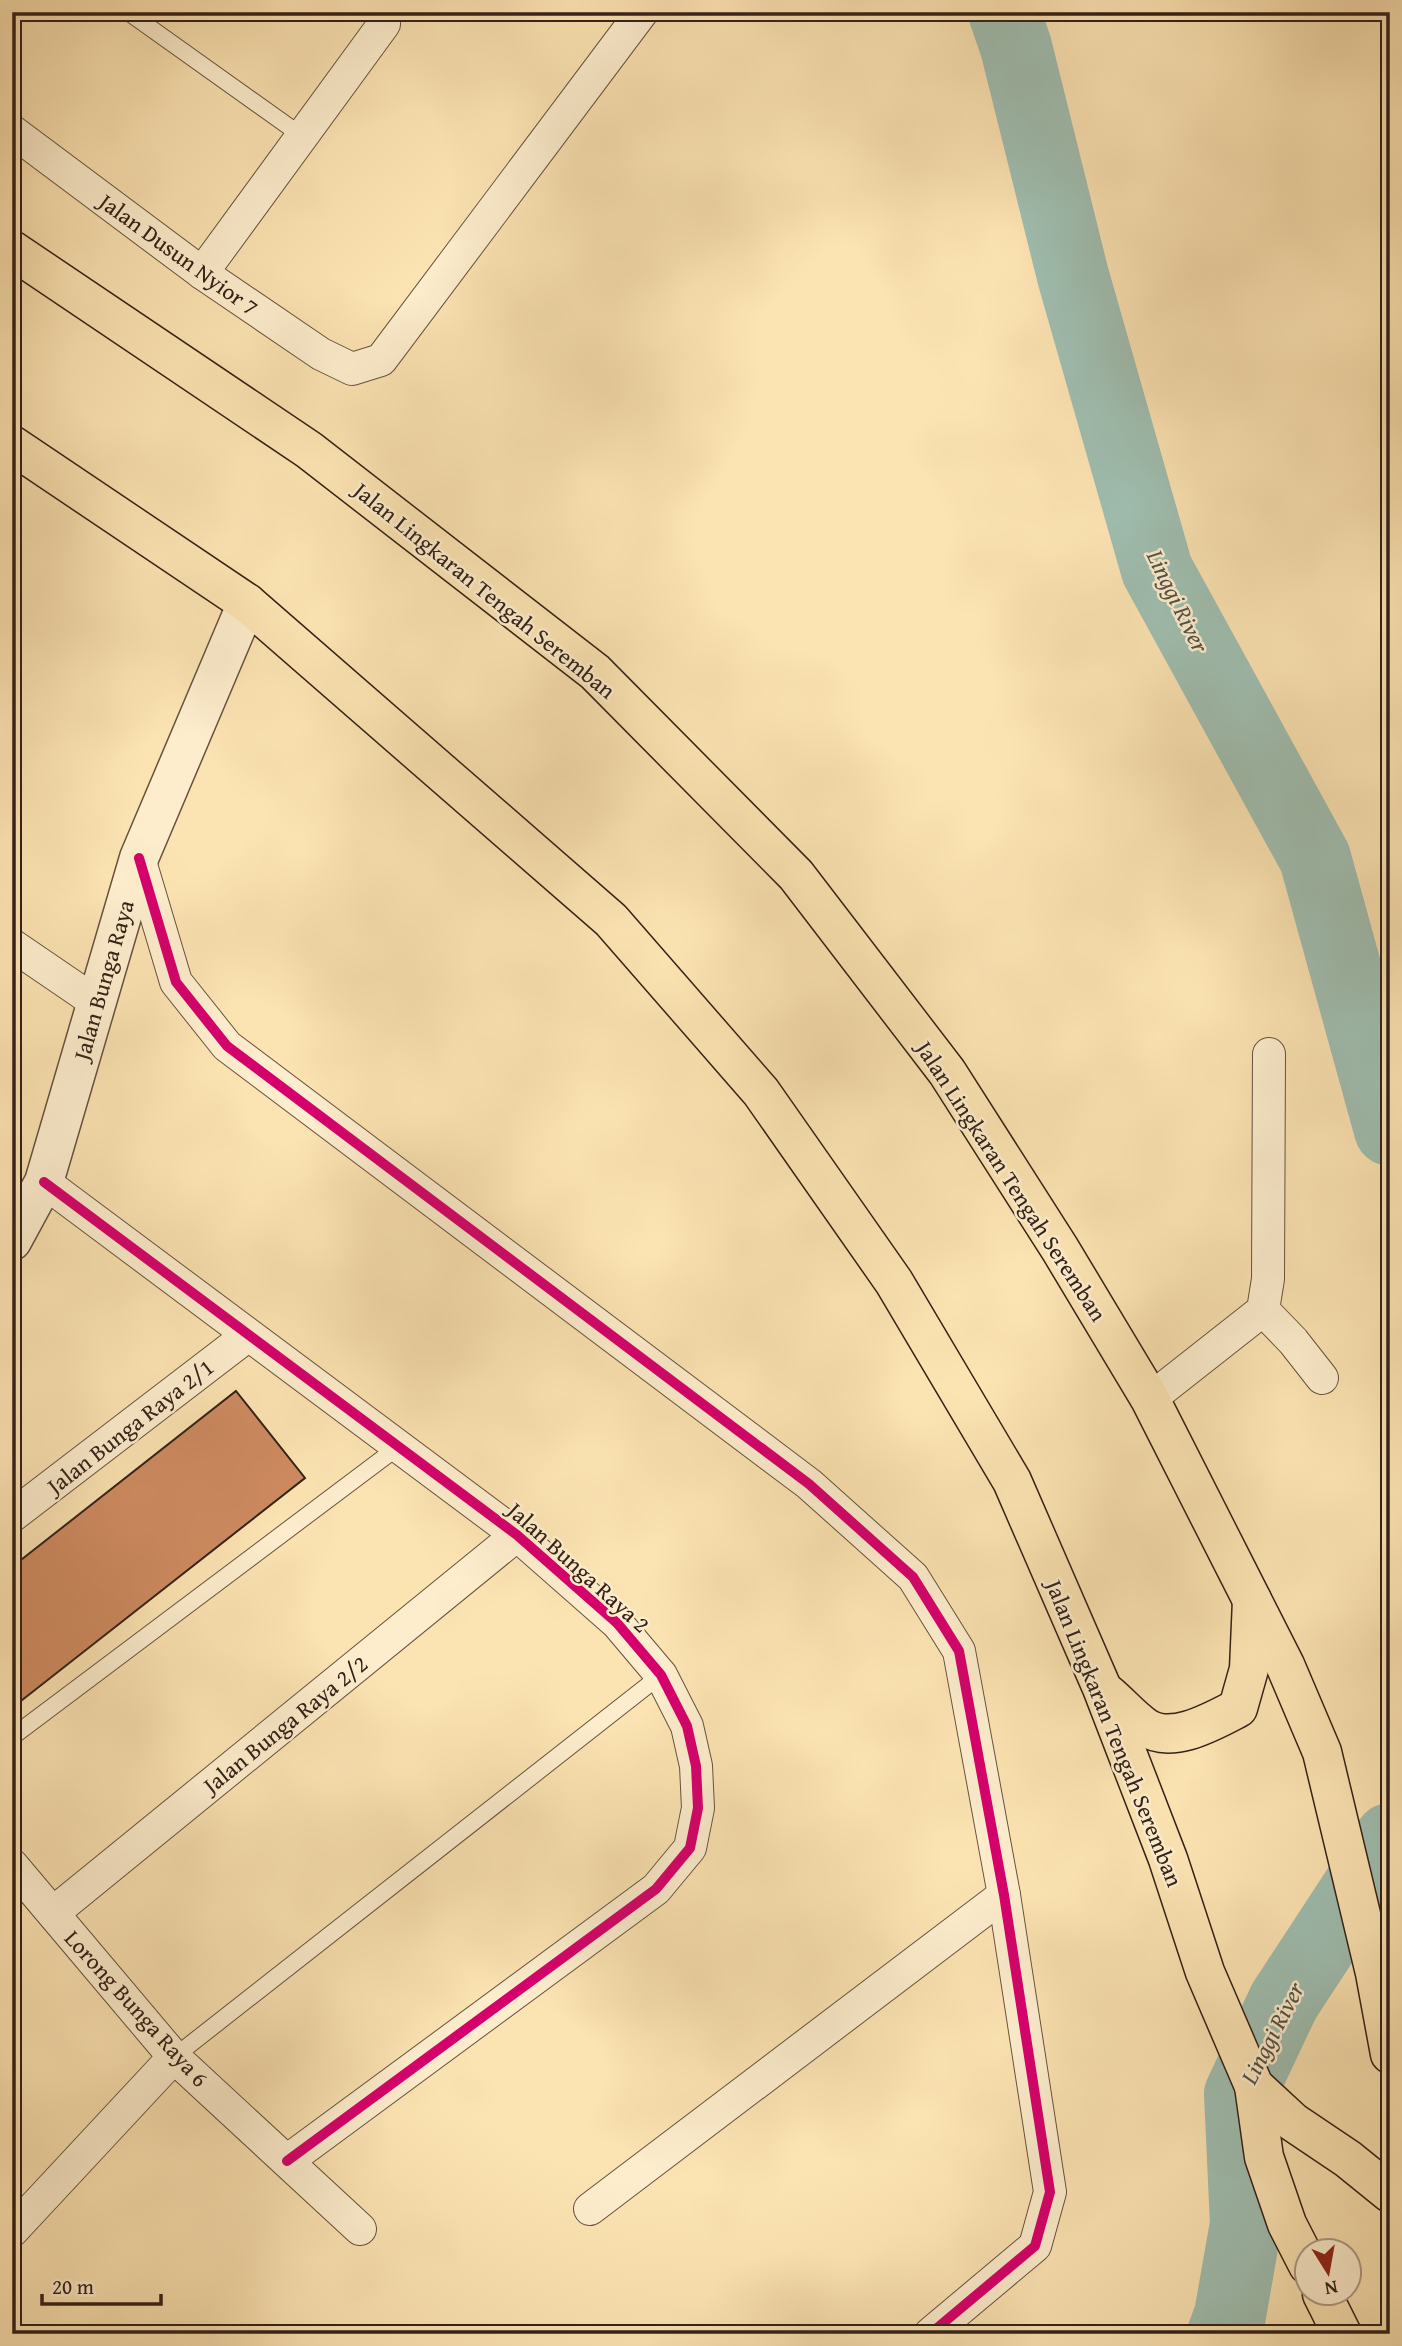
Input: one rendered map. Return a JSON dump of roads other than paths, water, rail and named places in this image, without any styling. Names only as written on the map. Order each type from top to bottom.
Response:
[{"type":"main road","name":"Jalan Lingkaran Tengah Seremban","points":[[12,250],[309,450],[596,672],[796,875],[947,1072],[1060,1249],[1150,1399],[1285,1665],[1322,1752],[1375,1973],[1390,2054]]},
{"type":"main road","name":"Jalan Lingkaran Tengah Seremban","points":[[12,445],[247,603],[611,920],[761,1092],[894,1282],[1012,1481],[1102,1688],[1168,1859],[1205,1972],[1254,2086],[1293,2122],[1390,2193]]},
{"type":"main road","points":[[1102,1688],[1147,1729],[1173,1734],[1205,1726],[1237,1708],[1249,1669],[1252,1598]]},
{"type":"main road","points":[[1254,2086],[1264,2157],[1294,2238]]},
{"type":"main road","points":[[1329,2308],[1342,2334]]},
{"type":"street","points":[[201,273],[384,24],[380,12]]},
{"type":"street","name":"Jalan Dusun Nyior 7","points":[[12,131],[201,273],[321,354],[352,369],[381,360],[642,12]]},
{"type":"street","name":"Jalan Bunga Raya","points":[[12,1241],[44,1182],[139,858],[247,603]]},
{"type":"street","points":[[139,858],[176,982],[227,1046],[809,1484],[913,1577],[960,1651],[1003,1895],[1050,2192],[1035,2246],[930,2334]]},
{"type":"street","points":[[12,944],[97,1003]]},
{"type":"street","points":[[1150,1399],[1263,1310],[1268,1279],[1269,1054]]},
{"type":"street","name":"Jalan Bunga Raya 2","points":[[44,1182],[517,1535],[617,1623],[661,1675],[687,1726],[696,1766],[698,1808],[690,1848],[656,1889],[287,2161]]},
{"type":"street","points":[[1263,1310],[1293,1341],[1322,1378]]},
{"type":"street","name":"Jalan Bunga Raya 2/1","points":[[12,1516],[247,1336]]},
{"type":"street","name":"Jalan Bunga Raya 2/2","points":[[53,1913],[517,1535]]},
{"type":"street","name":"Lorong Bunga Raya 6","points":[[12,1865],[174,2057],[360,2229]]},
{"type":"street","points":[[590,2209],[1003,1895]]},
{"type":"street","points":[[12,2231],[174,2057]]},
{"type":"lane","points":[[128,12],[302,136]]},
{"type":"lane","points":[[12,1737],[398,1447]]},
{"type":"lane","points":[[174,2057],[661,1675]]},
{"type":"waterway","name":"Linggi River","points":[[1004,12],[1016,47],[1073,276],[1157,570],[1315,858],[1390,1130]]},
{"type":"waterway","name":"Linggi River","points":[[1223,2334],[1230,2315],[1246,2224],[1240,2094],[1284,2001],[1390,1839]]}]
